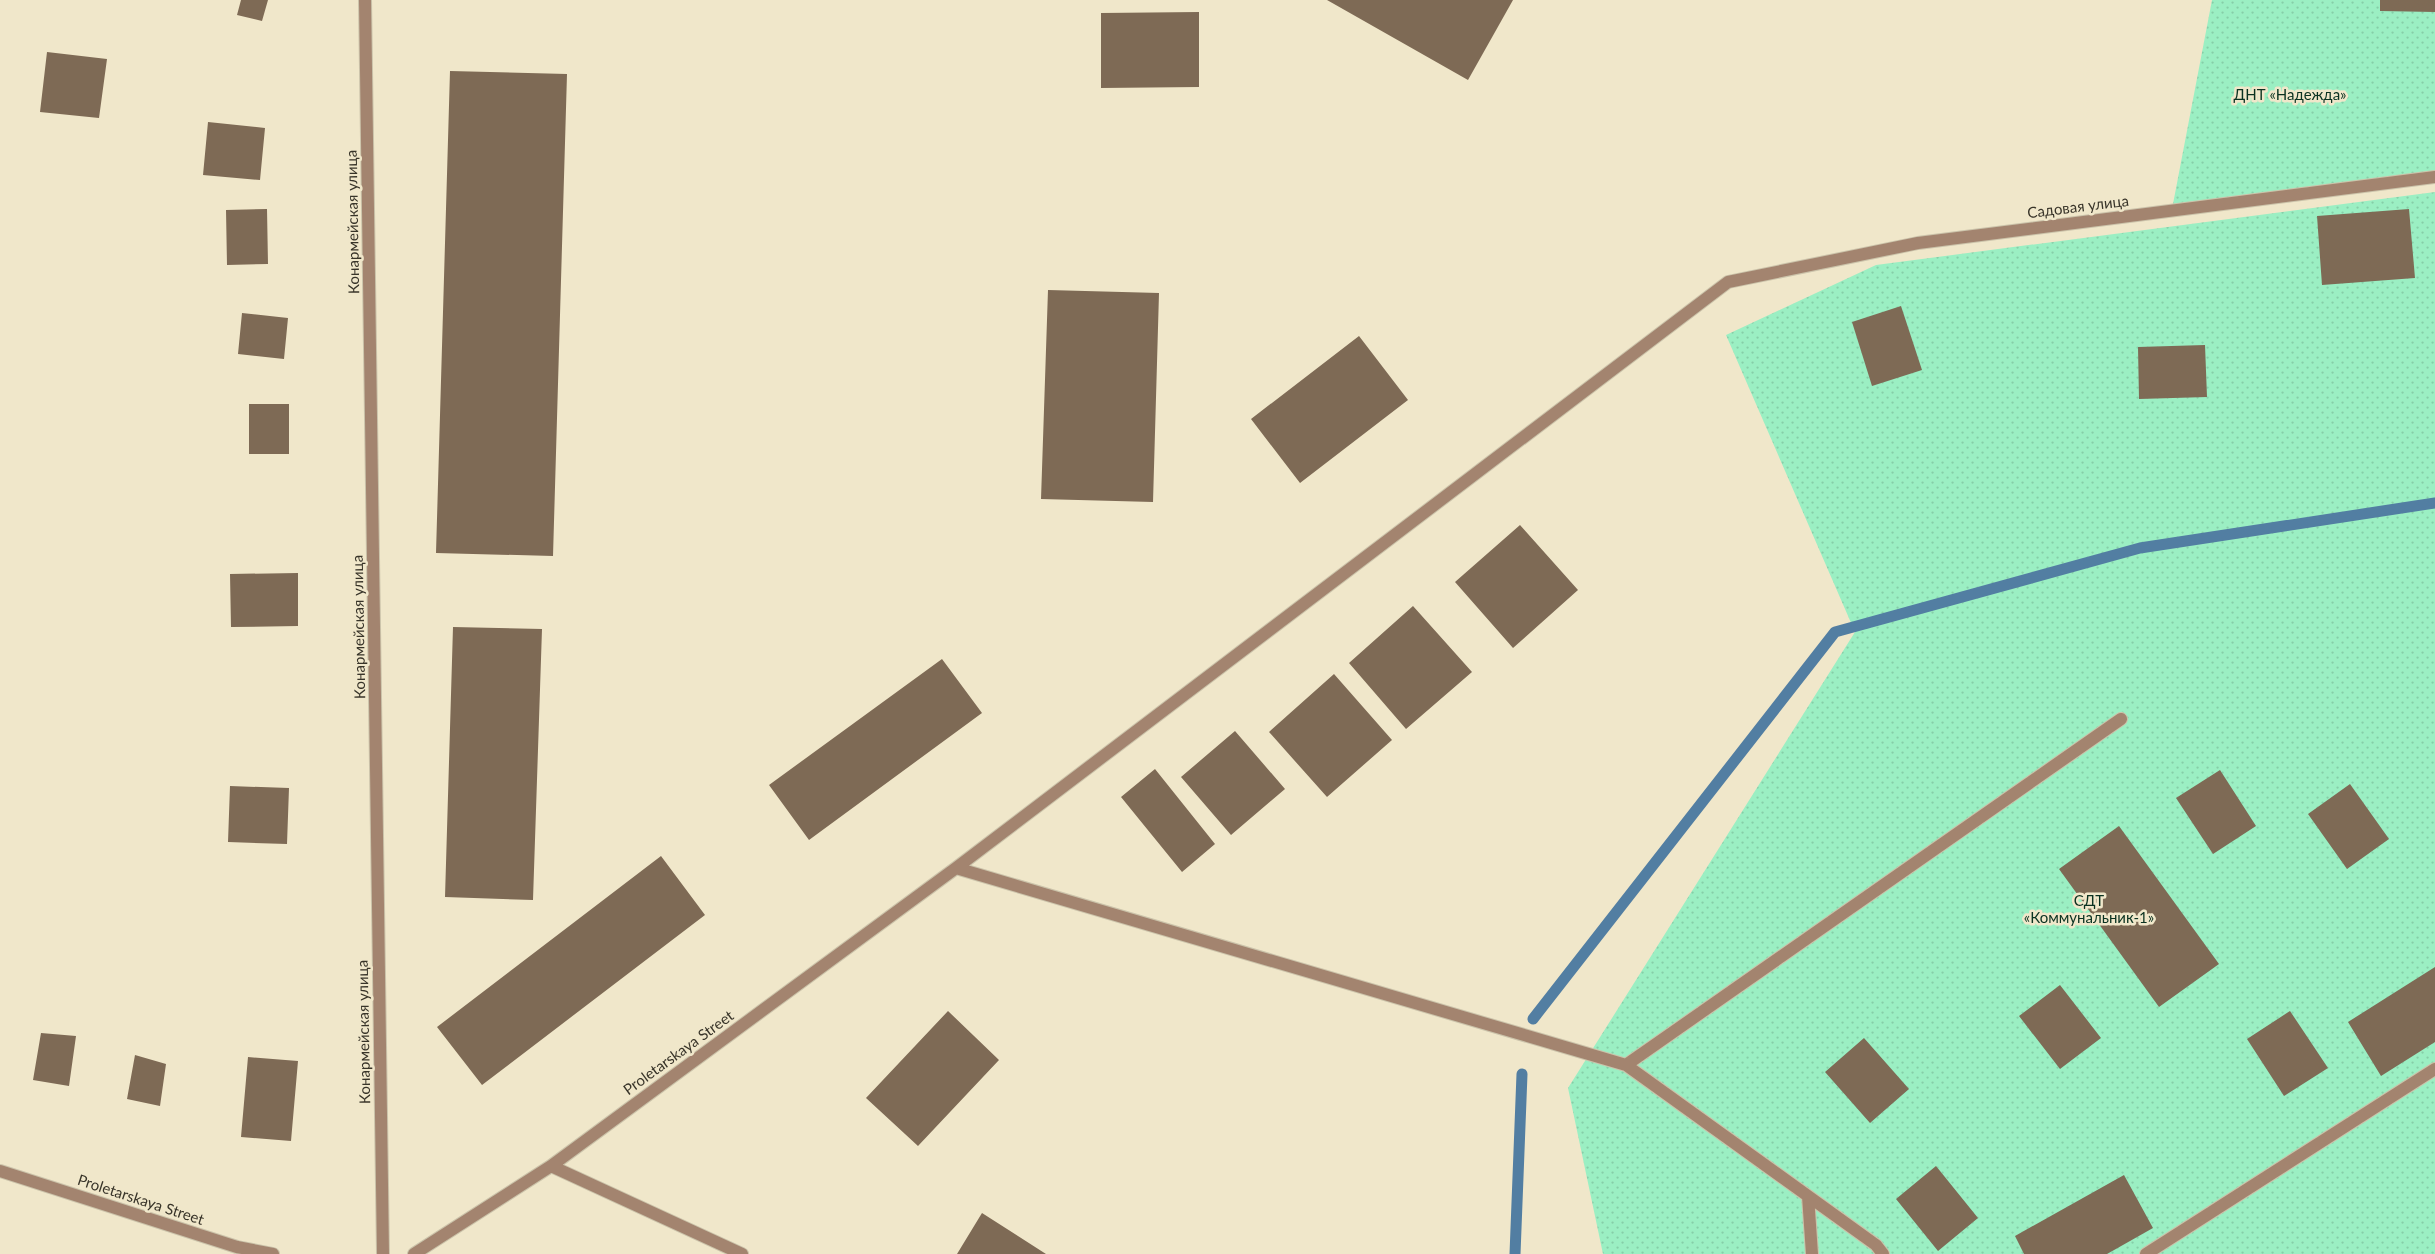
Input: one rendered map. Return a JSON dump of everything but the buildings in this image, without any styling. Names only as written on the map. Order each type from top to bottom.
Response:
[{"type":"street","name":"Конармейская улица","points":[[365,0],[383,1254]]},
{"type":"street","name":"Садовая улица","points":[[1728,282],[1918,243],[2435,177]]},
{"type":"street","name":"Proletarskaya Street","points":[[414,1254],[551,1166],[956,868],[1728,282]]},
{"type":"street","points":[[1626,1065],[2121,718]]},
{"type":"street","points":[[956,868],[1626,1065],[1876,1245],[1883,1254]]},
{"type":"street","points":[[2146,1254],[2435,1069]]},
{"type":"street","points":[[551,1166],[742,1254]]},
{"type":"street","name":"Proletarskaya Street","points":[[0,1171],[237,1248],[273,1254]]},
{"type":"street","points":[[1808,1196],[1812,1254]]},
{"type":"green space","name":"ДНТ «Надежда»","points":[[2212,0],[2435,0],[2435,171],[2173,204]]},
{"type":"green space","name":"СДТ «Коммунальник-1»","points":[[2435,192],[2435,1254],[1603,1254],[1568,1088],[1855,632],[1726,335],[1876,265]]},
{"type":"waterway","points":[[1533,1019],[1835,632],[2140,548],[2435,503]]},
{"type":"waterway","points":[[1515,1254],[1522,1074]]}]
